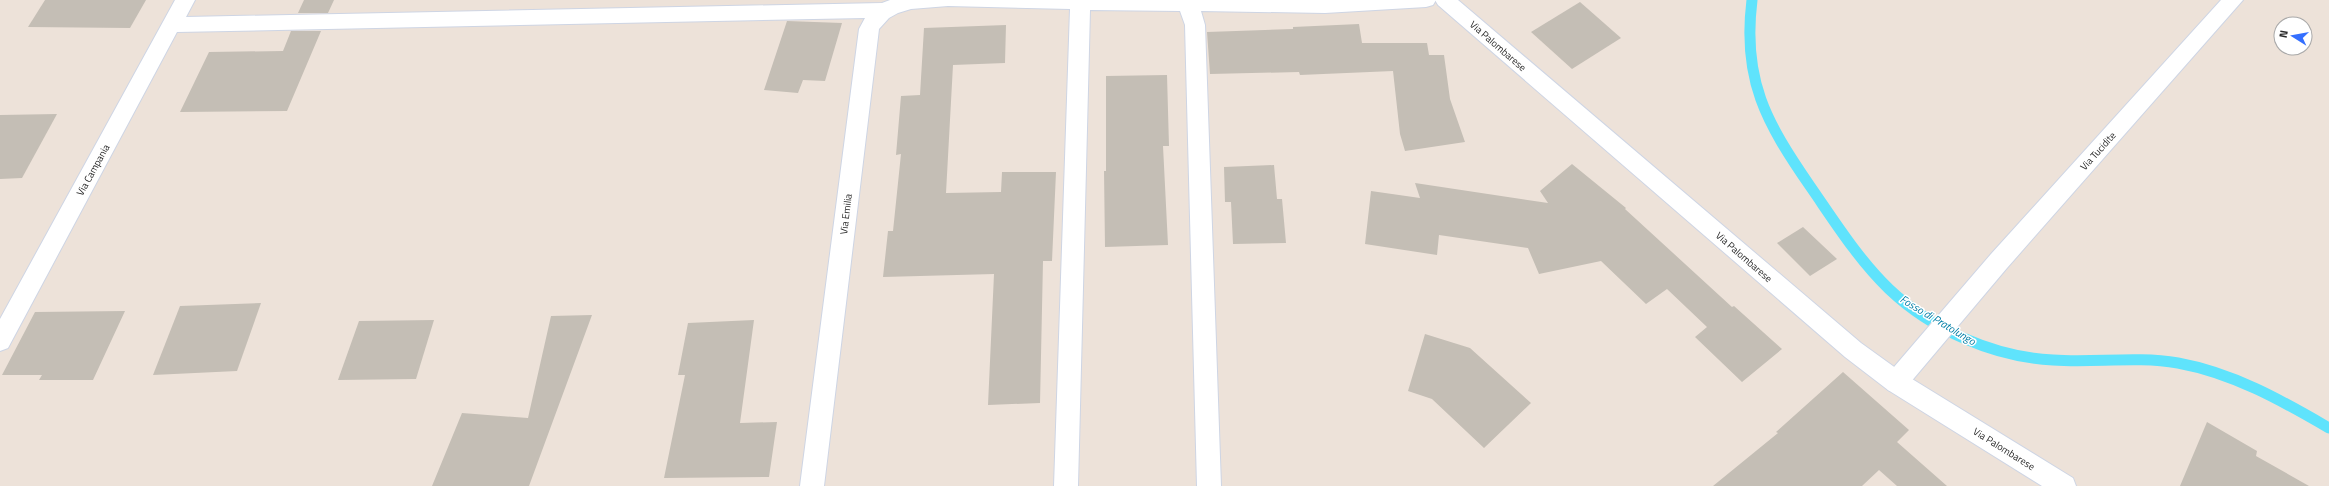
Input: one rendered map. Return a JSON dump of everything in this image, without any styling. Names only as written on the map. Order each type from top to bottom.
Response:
[{"type":"street","name":"Via Campania","points":[[0,341],[185,0]]},
{"type":"street","points":[[172,25],[880,10],[890,5],[945,0]]},
{"type":"street","points":[[952,0],[1325,6],[1426,0]]},
{"type":"street","name":"Via Palombarese","points":[[1445,0],[1853,350],[1896,382],[2064,486]]},
{"type":"street","name":"Via Tucidite","points":[[1896,382],[1963,304],[2233,0]]},
{"type":"street","points":[[1066,486],[1080,3]]},
{"type":"street","points":[[1185,4],[1190,10],[1195,25],[1209,486]]},
{"type":"street","name":"Via Emilia","points":[[812,486],[869,29],[873,19],[880,10]]},
{"type":"building","points":[[45,0],[146,0],[130,28],[28,27]]},
{"type":"building","points":[[304,0],[334,0],[328,13],[298,13]]},
{"type":"building","points":[[1580,2],[1621,38],[1572,69],[1531,32]]},
{"type":"building","points":[[787,21],[842,23],[825,81],[803,80],[798,93],[764,90]]},
{"type":"building","points":[[1359,24],[1362,43],[1427,43],[1429,55],[1444,55],[1450,99],[1465,142],[1405,151],[1400,134],[1393,71],[1300,75],[1299,72],[1210,74],[1207,32],[1293,29],[1293,27]]},
{"type":"building","points":[[1006,25],[1005,63],[953,65],[946,193],[1001,192],[1002,172],[1056,172],[1052,261],[1043,261],[1040,403],[988,405],[994,274],[883,277],[888,231],[893,231],[901,154],[896,155],[901,96],[920,95],[924,28]]},
{"type":"building","points":[[291,31],[321,31],[287,111],[180,112],[209,52],[283,51]]},
{"type":"building","points":[[1167,75],[1169,146],[1163,146],[1168,245],[1105,247],[1104,171],[1106,171],[1106,76]]},
{"type":"building","points":[[57,114],[22,178],[0,179],[0,115]]},
{"type":"building","points":[[1572,164],[1626,208],[1625,209],[1732,307],[1734,306],[1782,349],[1742,382],[1695,337],[1707,327],[1667,289],[1646,304],[1601,261],[1539,274],[1528,248],[1439,235],[1437,255],[1365,244],[1371,191],[1420,198],[1415,183],[1548,203],[1540,191]]},
{"type":"building","points":[[1274,165],[1277,199],[1282,199],[1286,243],[1233,244],[1231,202],[1225,202],[1224,167]]},
{"type":"building","points":[[1803,227],[1837,259],[1810,276],[1777,243]]},
{"type":"building","points":[[261,303],[237,371],[153,375],[180,306]]},
{"type":"building","points":[[125,311],[93,380],[39,380],[42,375],[2,375],[35,312]]},
{"type":"building","points":[[592,315],[529,486],[432,486],[462,413],[528,418],[551,316]]},
{"type":"building","points":[[434,320],[416,379],[338,380],[359,321]]},
{"type":"building","points":[[754,320],[740,423],[777,422],[769,477],[664,478],[685,375],[678,375],[688,323]]},
{"type":"building","points":[[1425,334],[1470,348],[1531,403],[1484,448],[1432,399],[1408,391]]},
{"type":"building","points":[[1843,372],[1909,430],[1897,442],[1947,486],[1897,486],[1879,470],[1862,486],[1713,486],[1778,433],[1776,432]]},
{"type":"building","points":[[2207,422],[2257,451],[2256,456],[2309,486],[2180,486]]},
{"type":"waterway","name":"Fosso di Pratolungo","points":[[1752,0],[1750,28],[1754,77],[1770,120],[1794,163],[1847,240],[1889,289],[1906,304],[1944,329],[1965,339],[1987,347],[2031,358],[2068,361],[2162,361],[2178,363],[2218,373],[2275,398],[2329,428]]}]
